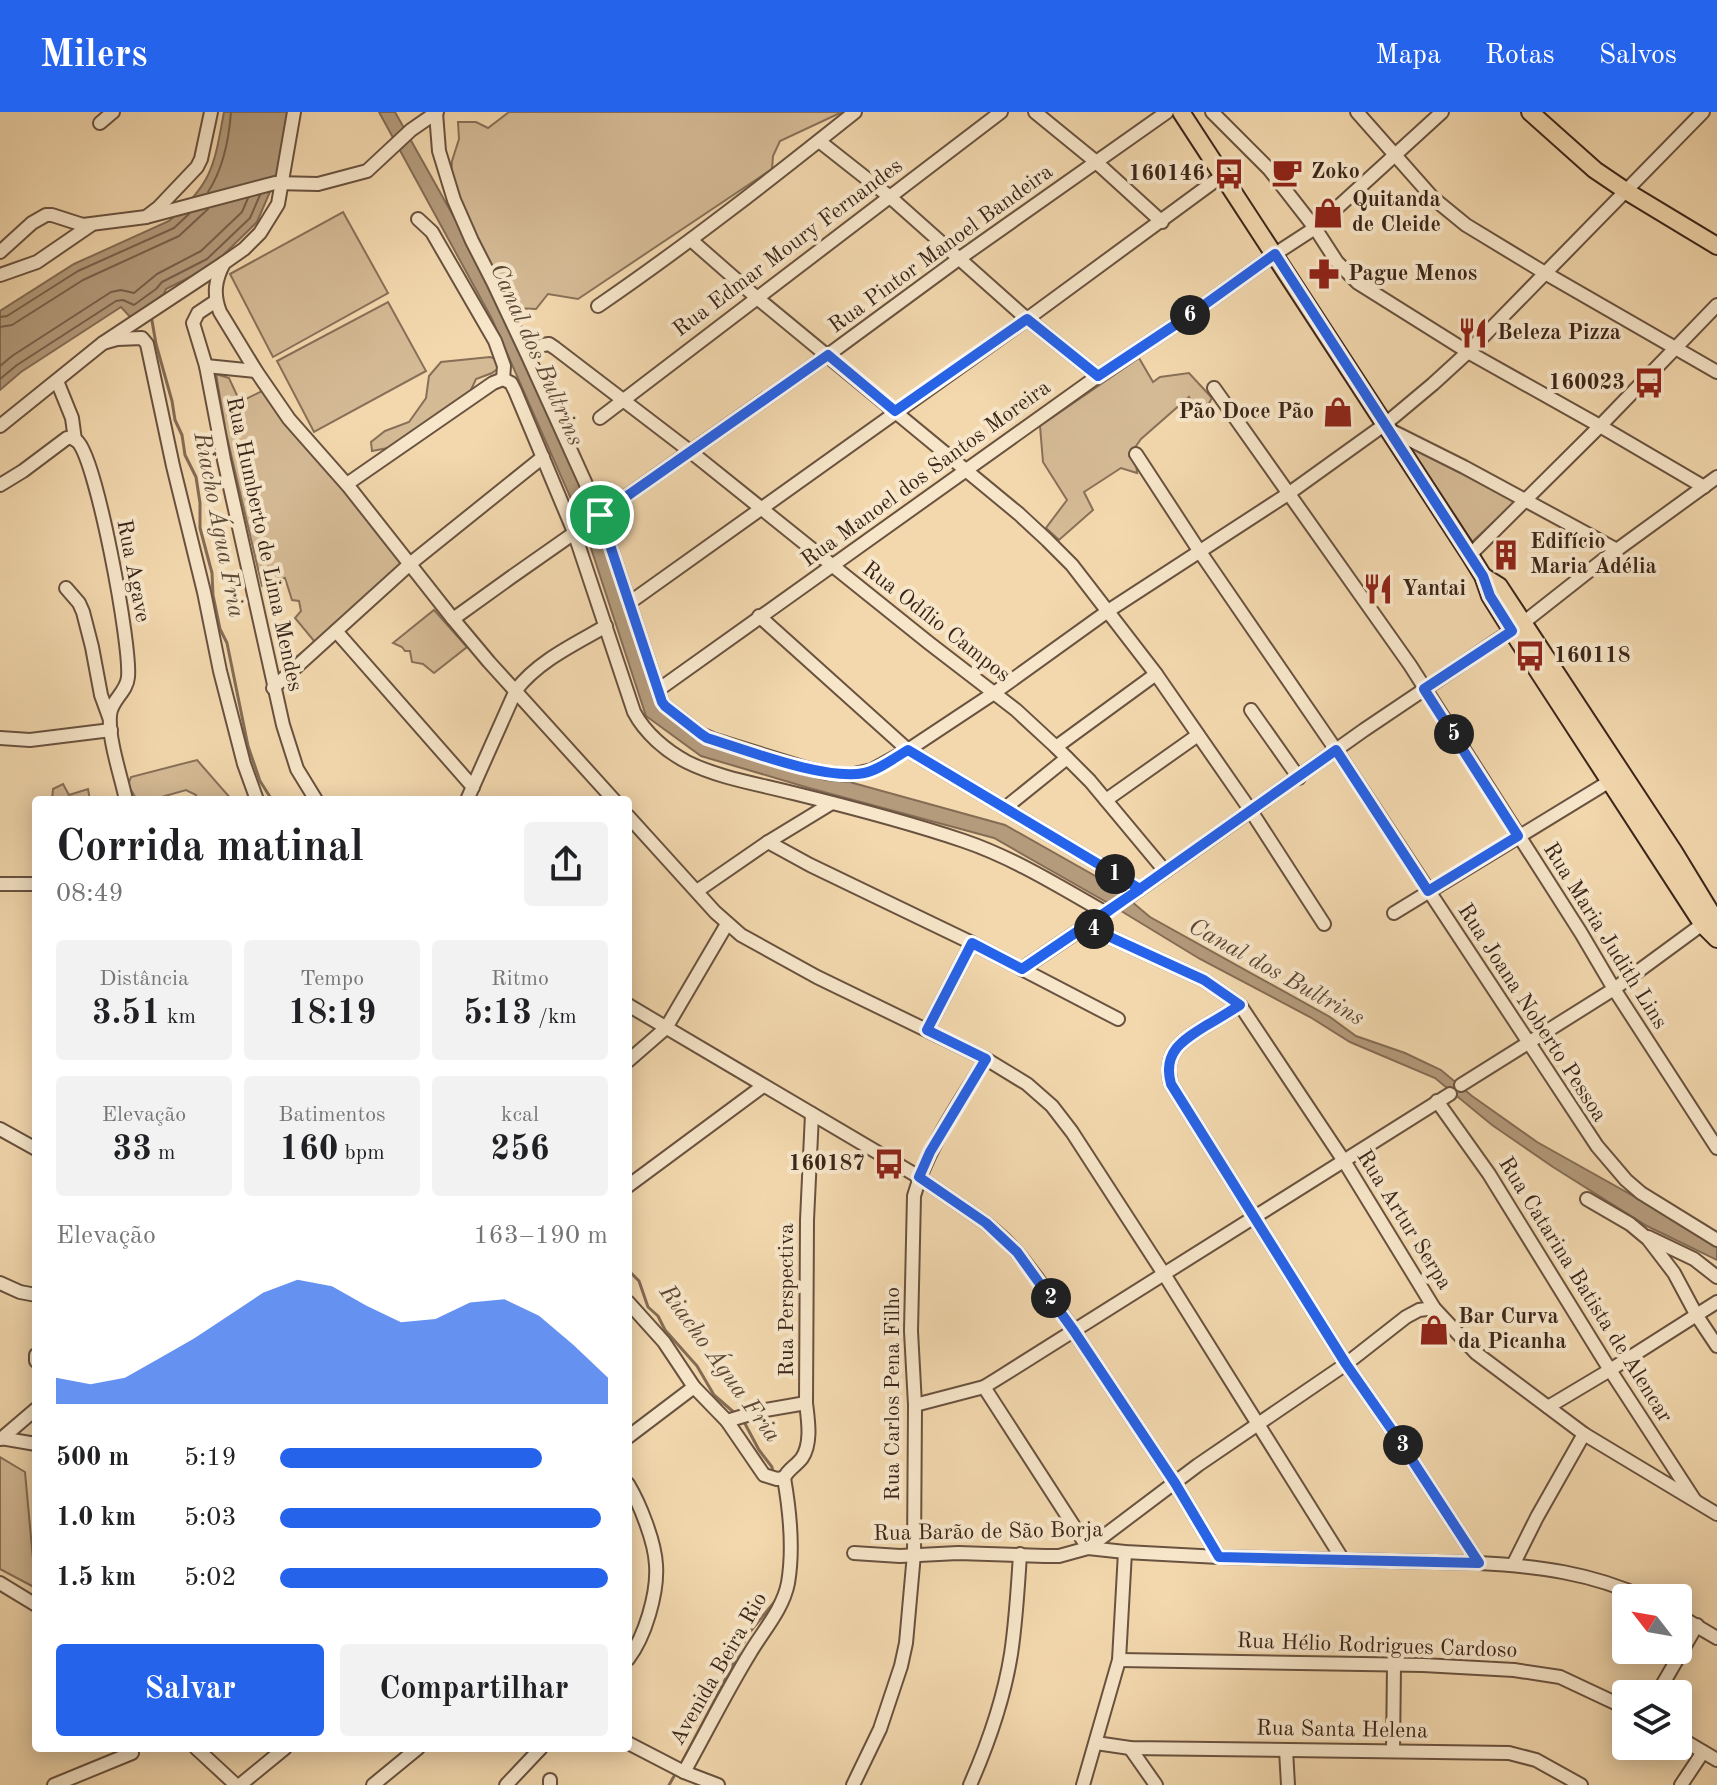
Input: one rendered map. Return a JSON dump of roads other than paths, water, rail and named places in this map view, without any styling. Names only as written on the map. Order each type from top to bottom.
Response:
[{"type":"main road","points":[[1181,112],[1483,576],[1499,586],[1518,627],[1610,781],[1713,926]]},
{"type":"main road","points":[[1530,112],[1595,170],[1717,246]]},
{"type":"main road","points":[[1518,627],[1622,771],[1713,926]]},
{"type":"street","points":[[100,123],[113,112]]},
{"type":"street","points":[[146,217],[197,167],[211,112]]},
{"type":"street","points":[[0,426],[103,343],[244,249],[260,233],[278,204],[282,191],[278,183],[294,112]]},
{"type":"street","points":[[598,306],[691,240],[855,112]]},
{"type":"street","name":"Rua Edmar Moury Fernandes","points":[[600,418],[1001,112]]},
{"type":"street","points":[[1035,112],[1162,222]]},
{"type":"street","name":"Rua Pintor Manoel Bandeira","points":[[453,619],[1167,112]]},
{"type":"street","points":[[1212,112],[1269,169],[1337,262],[1358,283],[1468,352],[1704,487]]},
{"type":"street","points":[[1357,112],[1451,214],[1545,273],[1717,372]]},
{"type":"street","name":"Rua Manoel dos Santos Moreira","points":[[658,690],[1098,376],[1315,228],[1442,112]]},
{"type":"street","points":[[0,252],[32,223],[46,215],[76,224],[92,225],[172,212],[278,183],[318,184],[367,171],[411,130],[436,113],[443,165],[461,220],[503,301],[599,516],[665,706],[707,738],[802,767],[850,775],[867,772],[908,750],[1108,611],[1288,494],[1385,426],[1468,352],[1703,112]]},
{"type":"street","points":[[819,141],[890,197],[1027,319],[1098,376]]},
{"type":"street","points":[[629,603],[1162,222],[1223,175]]},
{"type":"street","points":[[418,219],[432,232],[495,341],[504,366],[503,379]]},
{"type":"street","points":[[0,275],[37,262],[92,225]]},
{"type":"street","points":[[691,240],[966,469],[1072,565],[1156,674],[1251,811],[1324,924]]},
{"type":"street","points":[[224,263],[215,286],[216,301],[229,330],[296,427],[347,484],[489,662],[610,796]]},
{"type":"street","name":"Rua Humberto de Lima Mendes","points":[[216,301],[193,320],[206,366],[273,688],[289,748],[297,769],[314,796]]},
{"type":"street","points":[[1470,555],[1717,305]]},
{"type":"street","points":[[103,343],[134,337],[142,338],[147,344],[220,671],[256,796]]},
{"type":"street","name":"Rua Odílio Campos","points":[[543,345],[549,344],[555,348],[691,452],[994,693],[1067,758],[1165,871]]},
{"type":"street","points":[[206,366],[256,371]]},
{"type":"street","points":[[347,484],[493,383],[503,379],[511,383],[578,530],[634,712],[649,733],[671,752],[705,770],[832,803],[984,848],[1108,912]]},
{"type":"street","name":"Rua Agave","points":[[57,381],[72,418],[75,440],[86,457],[92,476],[125,633],[128,679],[111,708],[111,725]]},
{"type":"street","name":"Rua Maria Judith Lins","points":[[1214,388],[1384,628],[1717,1148]]},
{"type":"street","points":[[1385,426],[1617,550]]},
{"type":"street","points":[[0,485],[65,439],[71,437],[75,440]]},
{"type":"street","name":"Rua Joana Noberto Pessoa","points":[[1136,454],[1597,1146],[1641,1193],[1717,1240]]},
{"type":"street","points":[[273,688],[411,563],[543,457]]},
{"type":"street","points":[[1022,969],[1518,627],[1717,477]]},
{"type":"street","points":[[66,588],[83,612],[125,796]]},
{"type":"street","points":[[759,616],[908,750],[1136,892]]},
{"type":"street","points":[[469,796],[516,690],[534,671],[606,626]]},
{"type":"street","points":[[336,631],[473,787]]},
{"type":"street","points":[[1056,747],[1156,674]]},
{"type":"street","points":[[1251,710],[1299,778]]},
{"type":"street","points":[[0,738],[30,740],[111,725]]},
{"type":"street","points":[[1106,800],[1198,735]]},
{"type":"street","points":[[1005,808],[1067,758]]},
{"type":"street","points":[[1394,913],[1610,781]]},
{"type":"street","points":[[697,891],[832,803]]},
{"type":"street","points":[[632,821],[727,924],[757,945],[986,1059],[1027,1084],[1059,1114],[1164,1274],[1343,1560]]},
{"type":"street","points":[[768,842],[1118,1019]]},
{"type":"street","points":[[0,884],[32,884]]},
{"type":"street","points":[[632,1058],[666,1028],[727,924]]},
{"type":"street","name":"Rua Artur Serpa","points":[[1086,926],[1204,980],[1240,1005],[1344,1161],[1434,1308],[1459,1337],[1584,1434],[1717,1514]]},
{"type":"street","points":[[1461,1085],[1713,926]]},
{"type":"street","points":[[927,1030],[972,943]]},
{"type":"street","points":[[1240,1005],[1176,1048],[1170,1060],[1169,1073],[1175,1093],[1346,1364],[1479,1563]]},
{"type":"street","points":[[632,1007],[919,1177],[1004,1239],[1037,1278],[1074,1331],[1175,1483],[1219,1557]]},
{"type":"street","name":"Rua Carlos Pena Filho","points":[[853,1785],[880,1729],[906,1643],[914,1554],[915,1405],[911,1331],[914,1196],[930,1152],[986,1059]]},
{"type":"street","points":[[632,1183],[763,1086]]},
{"type":"street","points":[[915,1405],[984,1387],[1450,1094]]},
{"type":"street","name":"Rua Catarina Batista de Alencar","points":[[1437,1101],[1489,1174],[1696,1502]]},
{"type":"street","name":"Rua Perspectiva","points":[[775,1477],[787,1472],[802,1458],[809,1431],[806,1403],[807,1220],[812,1114]]},
{"type":"street","points":[[0,1129],[32,1147]]},
{"type":"street","points":[[1587,1199],[1645,1235],[1694,1259],[1717,1277]]},
{"type":"street","points":[[1645,1235],[1674,1273],[1717,1346]]},
{"type":"street","points":[[0,1283],[32,1294]]},
{"type":"street","points":[[1548,1407],[1717,1302]]},
{"type":"street","name":"Avenida Beira Rio","points":[[632,1306],[664,1342],[694,1387],[729,1421],[775,1477],[791,1534],[791,1559],[785,1594],[679,1770]]},
{"type":"street","points":[[984,1387],[1088,1548],[1175,1483],[1346,1364],[1406,1317],[1419,1310],[1434,1308]]},
{"type":"street","points":[[632,1434],[694,1387]]},
{"type":"street","points":[[729,1421],[806,1403]]},
{"type":"street","points":[[1,1438],[32,1412]]},
{"type":"street","points":[[1513,1565],[1584,1434]]},
{"type":"street","points":[[1,1438],[32,1443]]},
{"type":"street","points":[[632,1492],[641,1509],[657,1564],[645,1626],[632,1653]]},
{"type":"street","name":"Rua Barão de São Borja","points":[[854,1553],[1059,1556],[1088,1548],[1219,1557],[1429,1560],[1513,1565],[1580,1575],[1612,1584]]},
{"type":"street","points":[[1083,1785],[1119,1660],[1125,1552]]},
{"type":"street","points":[[970,1785],[986,1744],[1010,1657],[1020,1554]]},
{"type":"street","points":[[0,1583],[32,1603]]},
{"type":"street","points":[[1692,1622],[1717,1638]]},
{"type":"street","points":[[1665,1680],[1697,1625]]},
{"type":"street","name":"Rua Hélio Rodrigues Cardoso","points":[[1119,1660],[1477,1667],[1548,1674],[1578,1684],[1612,1701]]},
{"type":"street","points":[[1393,1751],[1394,1665]]},
{"type":"street","name":"Rua Santa Helena","points":[[1096,1743],[1130,1748],[1489,1752],[1536,1760],[1581,1785]]},
{"type":"street","points":[[632,1745],[679,1770],[718,1785]]},
{"type":"street","points":[[1692,1745],[1717,1760]]},
{"type":"street","points":[[1130,1748],[1156,1785]]},
{"type":"street","points":[[1286,1750],[1288,1785]]},
{"type":"street","points":[[201,1752],[238,1785],[280,1752]]},
{"type":"street","points":[[373,1785],[413,1752]]},
{"type":"street","points":[[506,1785],[537,1752]]},
{"type":"street","points":[[1681,1785],[1703,1752]]},
{"type":"street","points":[[54,1785],[132,1753]]},
{"type":"water","points":[[224,112],[291,112],[285,157],[257,222],[212,266],[166,289],[164,294],[131,318],[121,307],[21,372],[0,390],[0,311],[74,264],[169,221],[184,208],[203,184],[214,160]]},
{"type":"water","name":"Canal dos Bultrins","points":[[379,112],[395,112],[496,292],[600,524],[661,707],[705,742],[1005,825],[1113,886],[1150,917],[1330,1017],[1356,1036],[1405,1053],[1441,1070],[1537,1142],[1717,1243],[1717,1260],[1647,1226],[1553,1167],[1492,1125],[1435,1078],[1350,1042],[1310,1017],[1200,959],[994,838],[701,756],[646,716],[586,533],[492,319]]},
{"type":"waterway","name":"Riacho Água Fria","points":[[151,315],[175,420],[182,435],[185,455],[196,477],[200,528],[248,746],[260,781],[269,796]]},
{"type":"waterway","name":"Riacho Água Fria","points":[[632,1274],[639,1281],[648,1307],[658,1316],[665,1330],[697,1366],[714,1395],[737,1415]]},
{"type":"waterway","name":"Riacho Água Fria","points":[[743,1420],[773,1472]]},
{"type":"waterway","name":"Riacho Água Fria","points":[[681,1764],[748,1634],[777,1599]]},
{"type":"waterway","name":"Riacho Água Fria","points":[[669,1785],[677,1771]]},
{"type":"place","name":"Zoko","points":[[1287,172]]},
{"type":"place","name":"160146","points":[[1229,174]]},
{"type":"place","name":"Quitanda de Cleide","points":[[1328,213]]},
{"type":"place","name":"Pague Menos","points":[[1324,274]]},
{"type":"place","name":"Beleza Pizza","points":[[1473,333]]},
{"type":"place","name":"160023","points":[[1649,383]]},
{"type":"place","name":"Pão Doce Pão","points":[[1338,412]]},
{"type":"place","name":"Edifício Maria Adélia","points":[[1506,555]]},
{"type":"place","name":"Yantai","points":[[1378,589]]},
{"type":"place","name":"160118","points":[[1530,656]]},
{"type":"place","name":"160187","points":[[889,1164]]},
{"type":"place","name":"Bar Curva da Picanha","points":[[1434,1330]]}]
